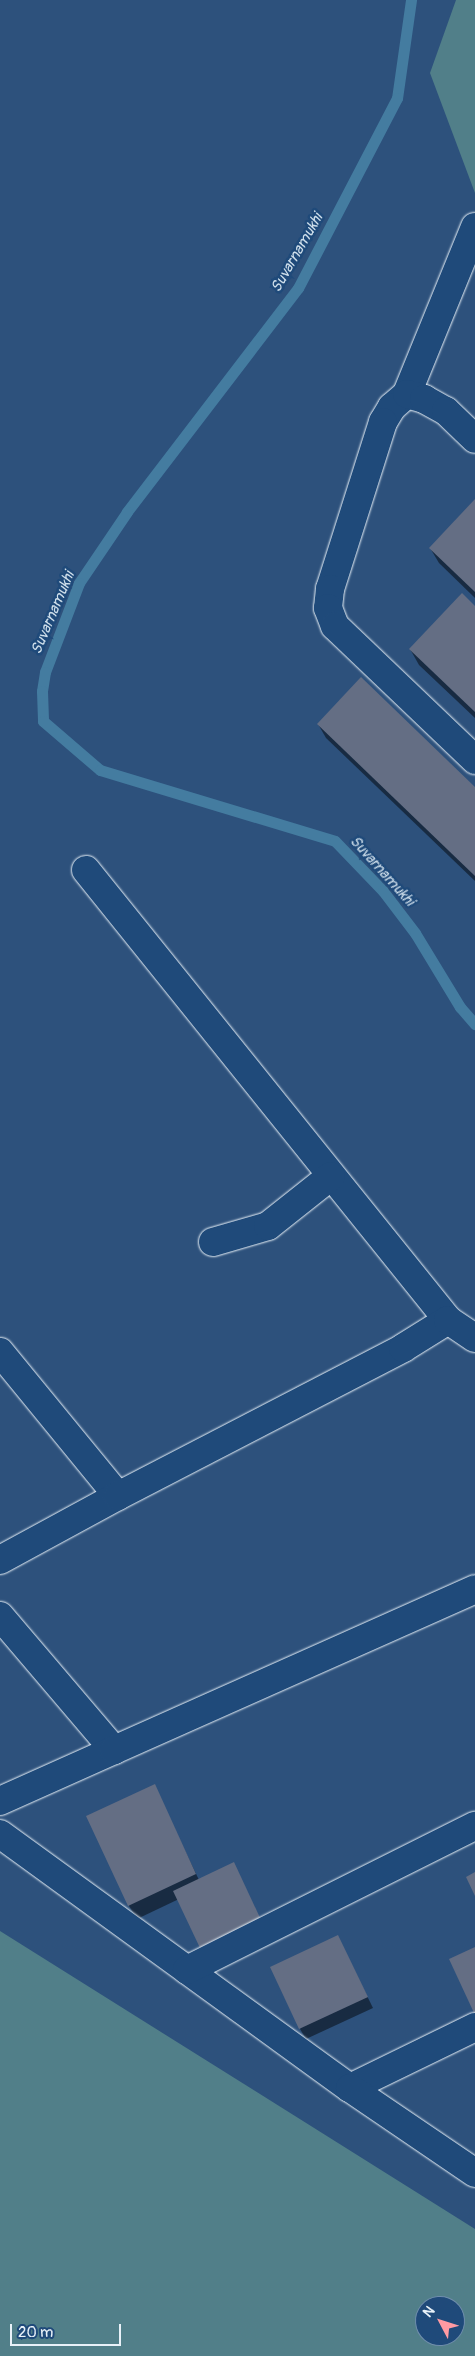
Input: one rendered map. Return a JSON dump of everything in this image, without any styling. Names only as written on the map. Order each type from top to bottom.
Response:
[{"type":"street","points":[[475,227],[407,394],[392,407],[383,422],[330,589],[328,608],[335,626],[475,760]]},
{"type":"street","points":[[407,394],[424,399],[446,411],[475,439]]},
{"type":"street","points":[[86,870],[448,1320],[475,1338]]},
{"type":"street","points":[[213,1242],[268,1226],[331,1176]]},
{"type":"street","points":[[0,1560],[118,1496],[403,1348],[448,1320]]},
{"type":"street","points":[[0,1352],[118,1496]]},
{"type":"street","points":[[0,1801],[475,1589]]},
{"type":"street","points":[[0,1616],[114,1750]]},
{"type":"street","points":[[188,1970],[475,1826]]},
{"type":"street","points":[[0,1834],[350,2088],[475,2173]]},
{"type":"street","points":[[350,2088],[475,2027]]},
{"type":"green space","points":[[456,0],[475,0],[475,193],[430,73]]},
{"type":"green space","points":[[0,1931],[475,2229],[475,2356],[0,2356]]},
{"type":"building","points":[[475,499],[475,592],[429,548]]},
{"type":"building","points":[[462,593],[475,606],[475,712],[409,649]]},
{"type":"building","points":[[361,677],[475,787],[475,876],[317,724]]},
{"type":"building","points":[[155,1784],[196,1874],[128,1906],[86,1816]]},
{"type":"building","points":[[234,1862],[262,1922],[201,1950],[173,1891]]},
{"type":"building","points":[[475,1872],[475,1896],[466,1877]]},
{"type":"building","points":[[338,1935],[368,1997],[299,2029],[270,1967]]},
{"type":"building","points":[[475,1947],[475,2015],[449,1959]]},
{"type":"waterway","name":"Suvarnamukhi","points":[[411,0],[397,98],[298,288],[127,512],[79,583],[45,672],[42,691],[43,721],[100,770],[335,841],[383,891],[415,933],[460,1007],[475,1024]]}]
